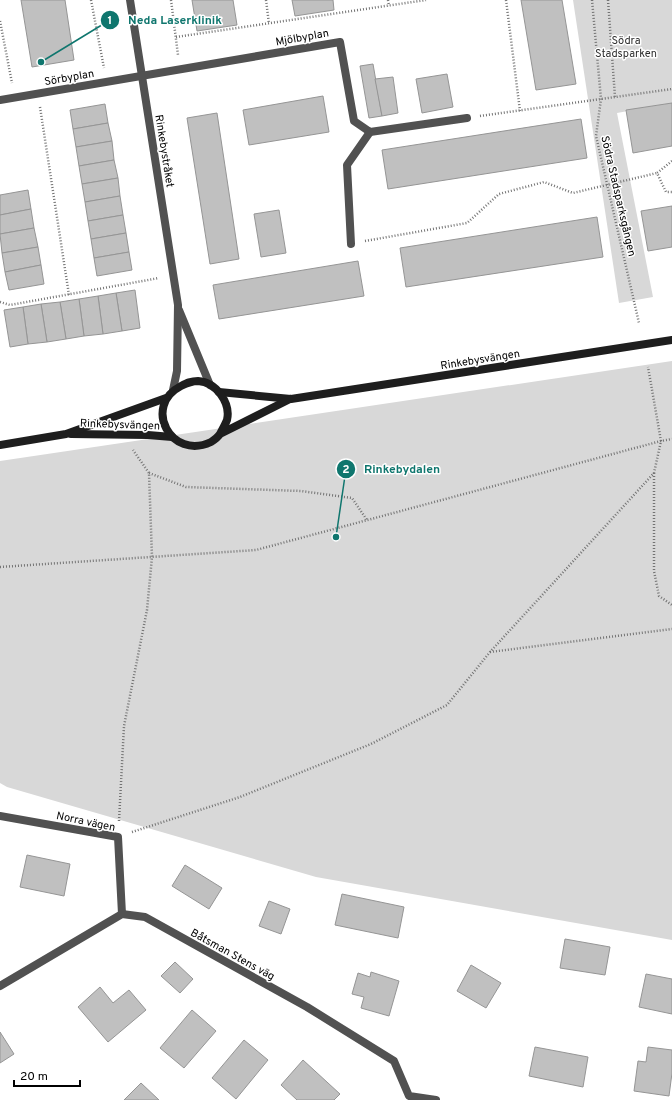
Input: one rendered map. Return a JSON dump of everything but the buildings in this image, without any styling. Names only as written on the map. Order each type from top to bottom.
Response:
[{"type":"street","name":"Rinkebystråket","points":[[130,0],[178,305],[176,371],[173,390]]},
{"type":"street","name":"Mjölbyplan","points":[[142,76],[340,42],[354,121],[370,132]]},
{"type":"street","name":"Sörbyplan","points":[[0,100],[142,76]]},
{"type":"street","points":[[351,244],[347,165],[370,132],[467,118]]},
{"type":"street","name":"Rinkebystråket","points":[[178,305],[210,385]]},
{"type":"street","name":"Rinkebysvängen","points":[[219,392],[291,399],[672,340]]},
{"type":"street","name":"Rinkebysvängen","points":[[220,434],[227,419],[227,408],[225,401],[219,392],[210,385],[200,381],[189,381],[173,390],[166,398],[162,409],[163,421],[166,428],[172,437],[185,445],[196,446],[212,442],[220,434],[291,399]]},
{"type":"street","name":"Rinkebysvängen","points":[[66,434],[166,398]]},
{"type":"street","name":"Rinkebysvängen","points":[[0,445],[66,434],[172,437]]},
{"type":"street","name":"Norra vägen","points":[[0,816],[118,837],[122,914]]},
{"type":"street","points":[[0,986],[122,914]]},
{"type":"street","name":"Båtsman Stens väg","points":[[122,914],[145,917],[307,1007],[394,1061],[406,1098],[436,1100]]},
{"type":"path","points":[[91,0],[106,82]]},
{"type":"path","points":[[171,0],[180,69]]},
{"type":"path","points":[[266,0],[269,24]]},
{"type":"path","points":[[388,0],[389,6]]},
{"type":"path","points":[[176,38],[426,0]]},
{"type":"path","points":[[506,0],[520,110]]},
{"type":"path","name":"Södra Stadsparksgången","points":[[592,0],[601,99],[596,136],[640,323]]},
{"type":"path","points":[[608,0],[615,97]]},
{"type":"path","points":[[0,21],[15,97]]},
{"type":"path","points":[[467,118],[672,89]]},
{"type":"path","points":[[38,94],[69,294]]},
{"type":"path","points":[[351,244],[467,223],[499,194],[544,182],[573,193],[658,173],[672,161]]},
{"type":"path","points":[[658,173],[666,192],[672,192]]},
{"type":"path","points":[[0,302],[10,305],[173,276]]},
{"type":"path","points":[[648,367],[662,441],[654,473],[654,571],[659,596],[672,605]]},
{"type":"path","points":[[0,567],[256,550],[672,439]]},
{"type":"path","points":[[129,444],[149,473],[152,557],[147,610],[124,726],[118,837],[240,797],[371,744],[447,705],[490,652],[654,473]]},
{"type":"path","points":[[149,473],[186,487],[301,491],[352,498],[367,520]]},
{"type":"path","points":[[490,652],[672,629]]},
{"type":"green space","name":"Södra Stadsparken","points":[[573,0],[672,0],[672,103],[617,113],[653,297],[619,303]]},
{"type":"green space","points":[[672,361],[672,940],[316,877],[7,787],[0,783],[0,461]]},
{"type":"place","name":"Neda Laserklinik","points":[[41,62]]},
{"type":"place","name":"Rinkebydalen","points":[[336,537]]}]
